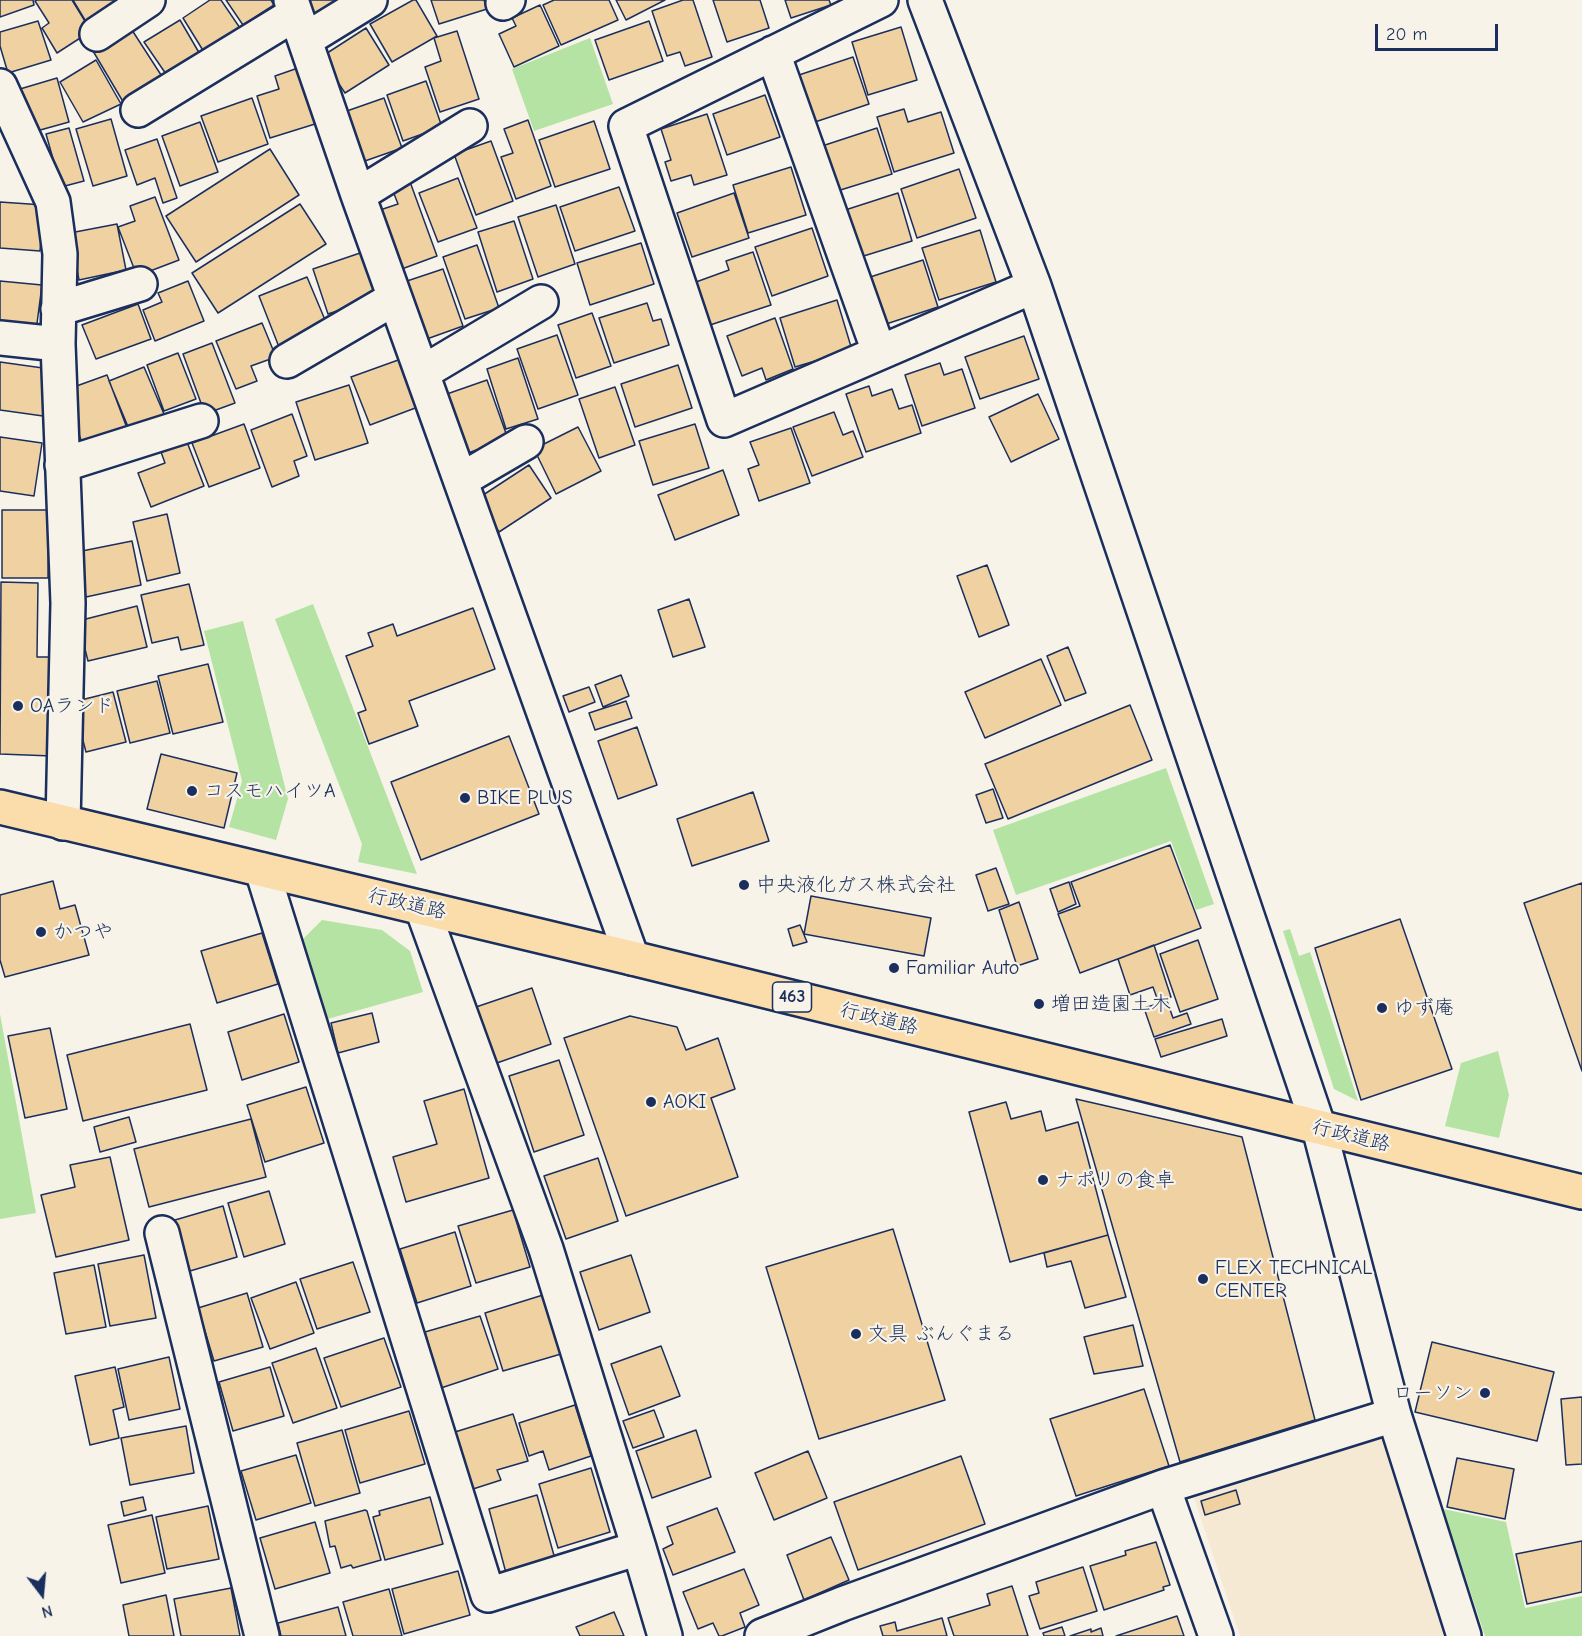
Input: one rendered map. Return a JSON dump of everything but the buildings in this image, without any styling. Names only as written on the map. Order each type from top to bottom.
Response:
[{"type":"highway","name":"行政道路","points":[[0,807],[632,958],[1582,1192]]},
{"type":"street","points":[[97,33],[148,0]]},
{"type":"street","points":[[138,110],[297,18],[370,0]]},
{"type":"street","points":[[881,0],[626,126],[724,420],[1034,285]]},
{"type":"street","points":[[925,0],[1034,285],[1319,1128],[1394,1415],[1464,1636]]},
{"type":"street","points":[[297,18],[358,195],[632,958]]},
{"type":"street","points":[[773,53],[879,352]]},
{"type":"street","points":[[0,86],[53,202],[60,254],[58,344],[68,603],[63,822]]},
{"type":"street","points":[[358,195],[470,126]]},
{"type":"street","points":[[58,309],[140,284]]},
{"type":"street","points":[[287,361],[395,298]]},
{"type":"street","points":[[422,373],[541,302]]},
{"type":"street","points":[[0,338],[58,344]]},
{"type":"street","points":[[62,465],[201,421]]},
{"type":"street","points":[[461,480],[526,442]]},
{"type":"street","points":[[262,870],[488,1596],[639,1548]]},
{"type":"street","points":[[422,908],[546,1249],[665,1636]]},
{"type":"street","points":[[162,1233],[262,1636]]},
{"type":"street","points":[[762,1636],[842,1604],[1163,1486],[1394,1415]]},
{"type":"street","points":[[1163,1486],[1216,1636]]},
{"type":"shaded area","points":[[1382,1438],[1450,1636],[1240,1636],[1194,1498]]},
{"type":"green space","points":[[590,38],[613,104],[534,131],[512,69]]},
{"type":"green space","points":[[313,604],[417,874],[358,862],[362,844],[275,619]]},
{"type":"green space","points":[[243,621],[288,799],[276,840],[229,827],[242,781],[204,631]]},
{"type":"green space","points":[[1166,768],[1214,904],[1196,910],[1171,841],[1016,895],[993,830]]},
{"type":"green space","points":[[322,920],[382,930],[410,951],[423,992],[324,1020],[302,940]]},
{"type":"green space","points":[[1290,929],[1299,956],[1310,952],[1358,1101],[1334,1089],[1283,931]]},
{"type":"green space","points":[[0,1014],[36,1213],[0,1219]]},
{"type":"green space","points":[[1498,1051],[1509,1095],[1499,1138],[1445,1126],[1461,1063]]},
{"type":"green space","points":[[1443,1509],[1506,1522],[1525,1608],[1582,1596],[1582,1636],[1485,1636]]},
{"type":"place","name":"OAランド","points":[[18,706]]},
{"type":"place","name":"コスモハイツA","points":[[192,791]]},
{"type":"place","name":"BIKE PLUS","points":[[465,798]]},
{"type":"place","name":"中央液化ガス株式会社","points":[[744,885]]},
{"type":"place","name":"かつや","points":[[41,932]]},
{"type":"place","name":"Familiar Auto","points":[[894,968]]},
{"type":"place","name":"増田造園土木","points":[[1039,1004]]},
{"type":"place","name":"ゆず庵","points":[[1382,1008]]},
{"type":"place","name":"AOKI","points":[[651,1102]]},
{"type":"place","name":"ナポリの食卓","points":[[1043,1180]]},
{"type":"place","name":"FLEX TECHNICAL CENTER","points":[[1203,1279]]},
{"type":"place","name":"文具 ぶんぐまる","points":[[856,1334]]},
{"type":"place","name":"ローソン","points":[[1485,1393]]}]
